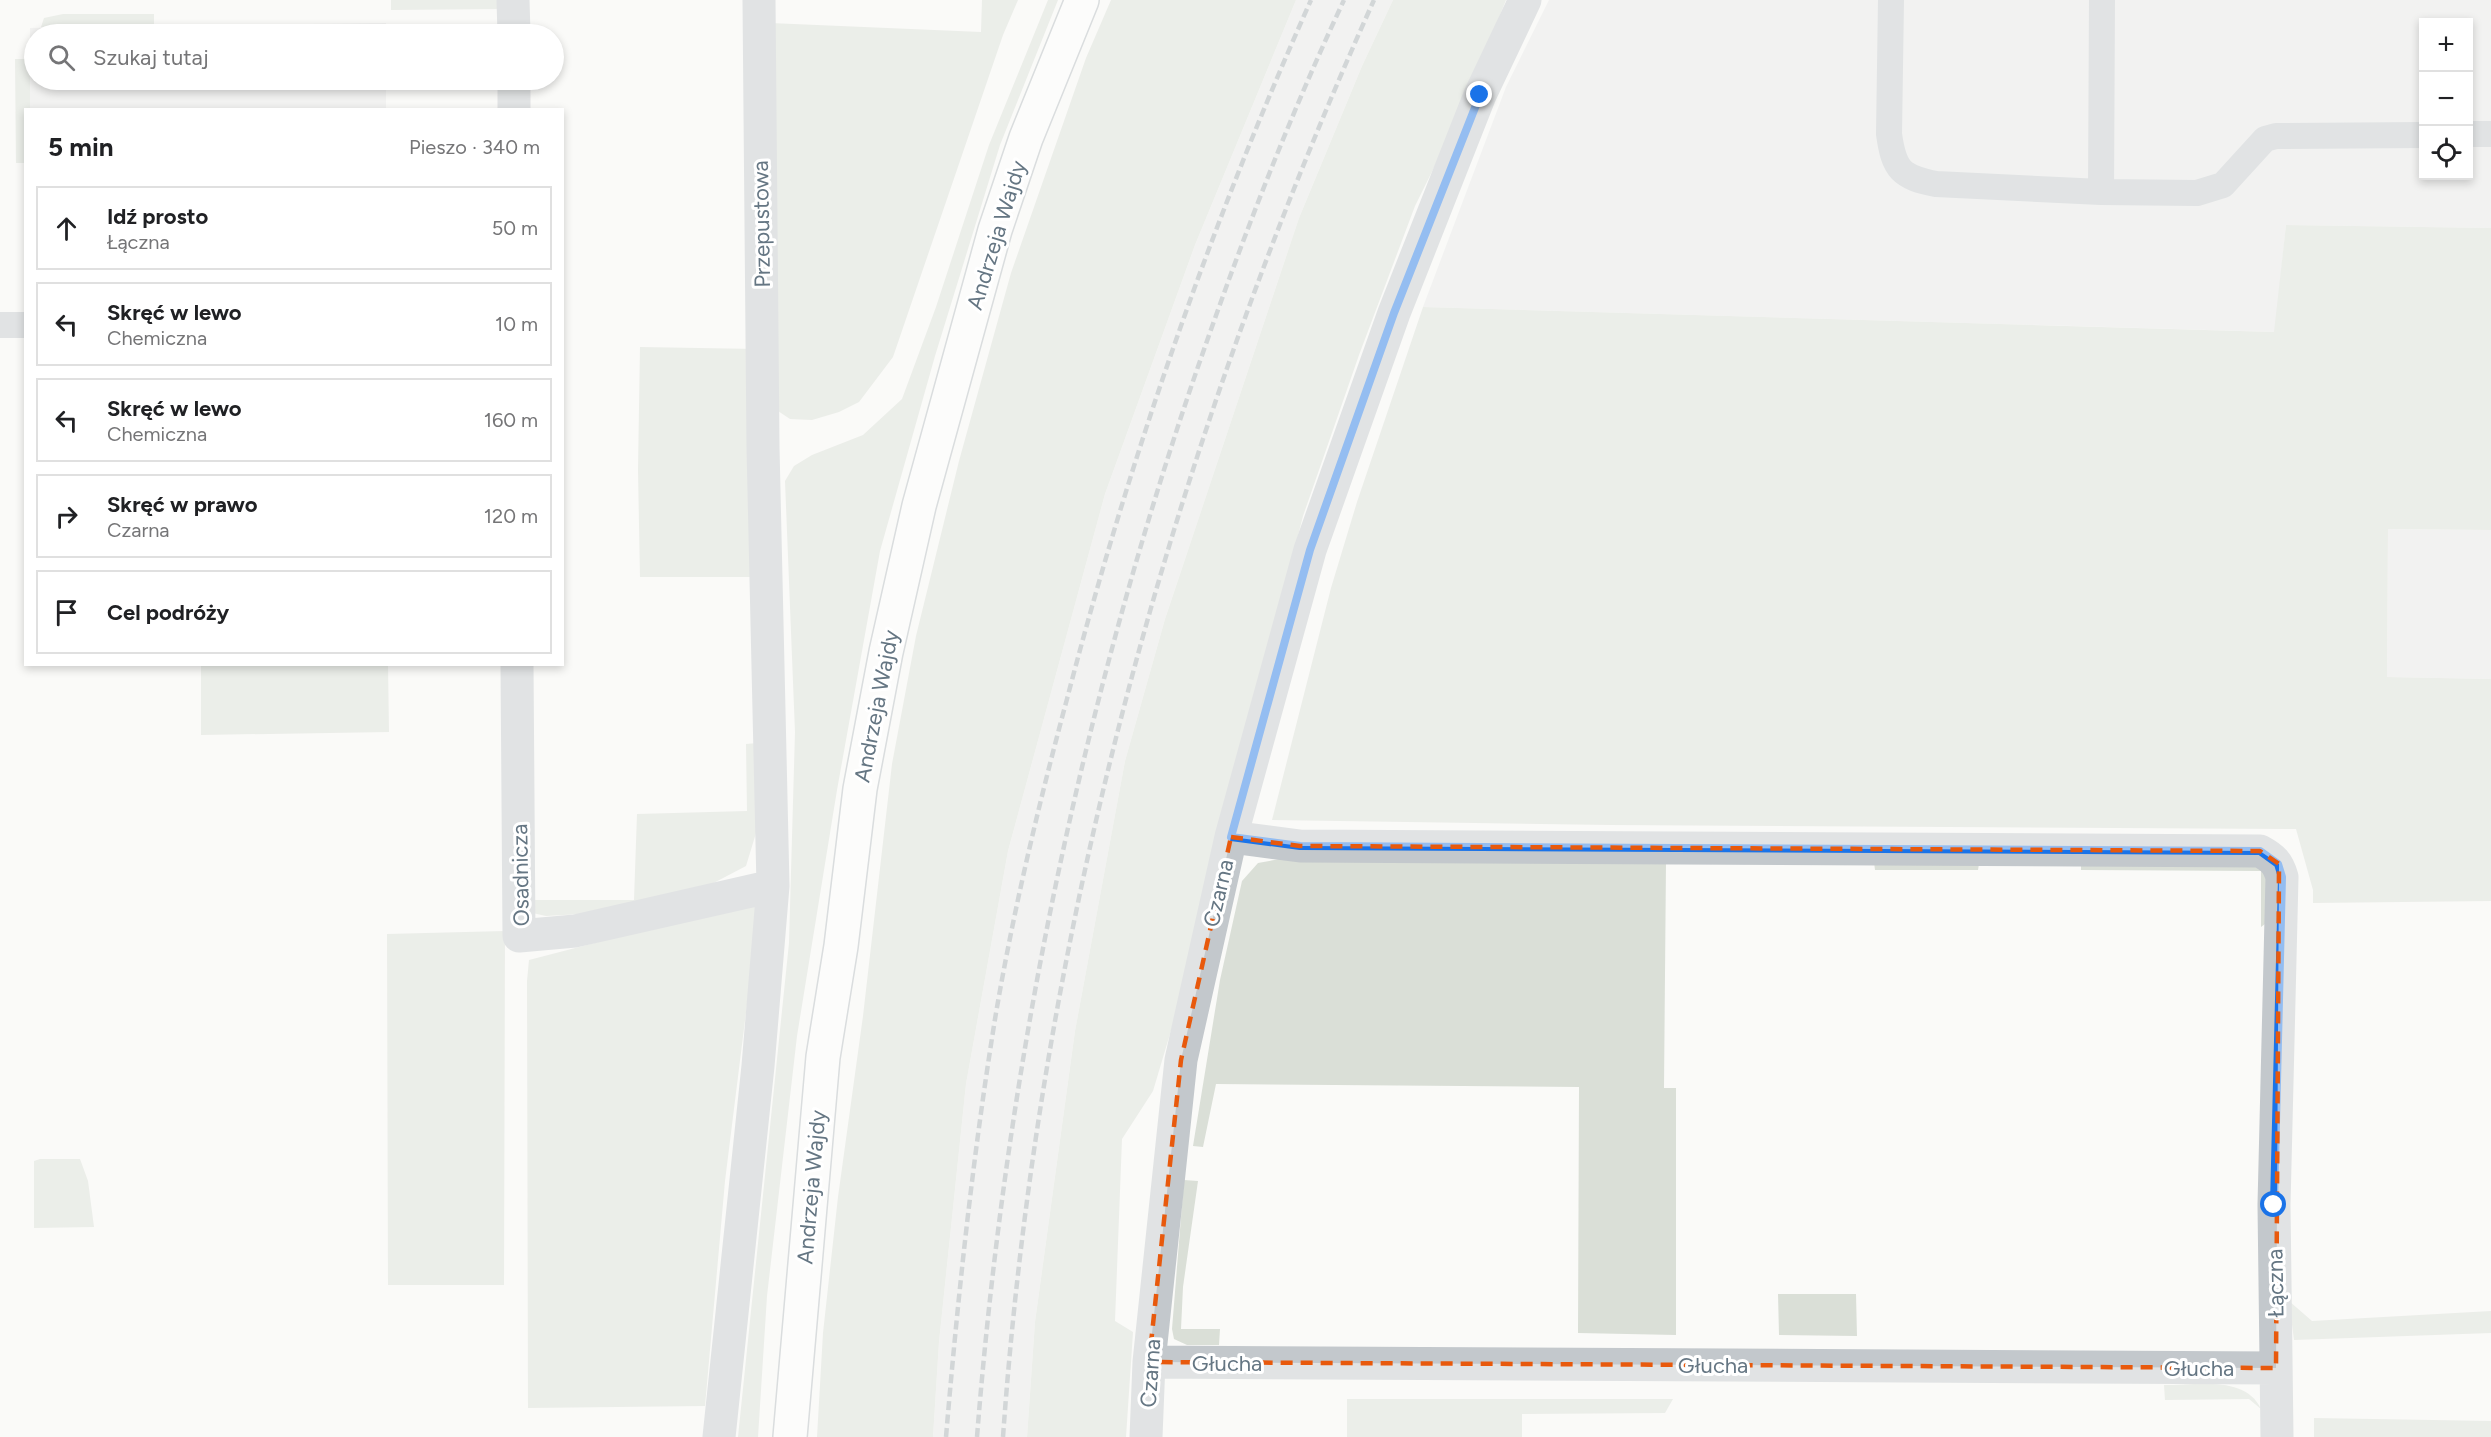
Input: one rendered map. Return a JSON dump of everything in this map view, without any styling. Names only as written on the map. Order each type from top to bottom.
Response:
[{"type":"main road","name":"Andrzeja Wajdy","points":[[789,1437],[823,1057],[841,946],[860,789],[886,652],[919,506],[995,230],[1026,138],[1082,0]]},
{"type":"street","points":[[513,0],[514,24]]},
{"type":"street","name":"Przepustowa","points":[[719,1437],[758,1066],[773,886],[763,447],[759,0]]},
{"type":"street","name":"Czarna","points":[[1146,1437],[1149,1362],[1181,1060],[1231,837],[1310,550],[1394,313],[1480,95],[1525,0]]},
{"type":"street","points":[[514,90],[514,108]]},
{"type":"street","name":"Osadnicza","points":[[517,666],[519,936],[575,931],[773,886]]},
{"type":"street","name":"Łączna","points":[[1231,837],[1300,846],[2260,851],[2278,864],[2282,877],[2274,1205],[2277,1437]]},
{"type":"street","name":"Głucha","points":[[1149,1362],[2276,1368]]},
{"type":"lane","points":[[1891,0],[1889,134],[1892,154],[1901,170],[1913,180],[1936,184],[2101,192],[2197,193],[2223,185],[2265,139],[2276,136],[2419,135]]},
{"type":"lane","points":[[2101,192],[2102,0]]},
{"type":"lane","points":[[2473,134],[2491,134]]},
{"type":"lane","points":[[0,325],[24,325]]},
{"type":"highlighted area","points":[[1231,837],[1300,846],[2260,851],[2279,864],[2276,1368],[1149,1362],[1181,1060]]},
{"type":"shaded area","points":[[391,0],[504,0],[504,9],[391,10]]},
{"type":"shaded area","points":[[982,0],[1018,0],[1003,35],[893,357],[859,402],[839,412],[812,420],[790,419],[778,411],[770,23],[981,32]]},
{"type":"shaded area","points":[[1048,0],[1058,0],[1000,145],[935,356],[880,551],[837,790],[797,1036],[767,1296],[758,1437],[738,1437],[789,943],[795,732],[785,481],[794,466],[812,455],[863,435],[902,399],[936,307],[989,145]]},
{"type":"shaded area","points":[[1111,0],[1296,0],[1195,245],[1105,494],[1008,851],[966,1084],[939,1342],[933,1437],[817,1437],[823,1333],[838,1197],[863,1016],[892,764],[916,636],[959,461],[1011,273],[1086,58]]},
{"type":"shaded area","points":[[1296,0],[1393,0],[1362,66],[1299,218],[1165,619],[1125,761],[1075,1031],[1035,1322],[1027,1437],[933,1437],[939,1342],[966,1084],[1008,851],[1105,494],[1195,245]]},
{"type":"shaded area","points":[[1393,0],[1506,0],[1458,119],[1415,206],[1359,355],[1303,516],[1181,997],[1153,1091],[1122,1139],[1115,1321],[1133,1332],[1126,1437],[1027,1437],[1035,1322],[1075,1031],[1125,761],[1165,619],[1299,218],[1362,66]]},
{"type":"shaded area","points":[[1549,0],[2491,0],[2491,228],[2286,225],[2275,332],[1423,307],[1506,87]]},
{"type":"shaded area","points":[[63,14],[154,14],[154,24],[42,24],[44,18]]},
{"type":"shaded area","points":[[386,23],[386,24],[315,24]]},
{"type":"shaded area","points":[[15,59],[24,59],[24,90],[30,90],[30,108],[24,108],[24,163],[16,163]]},
{"type":"shaded area","points":[[30,90],[386,90],[386,108],[30,108]]},
{"type":"shaded area","points":[[2286,225],[2491,228],[2491,530],[2388,529],[2387,677],[2491,679],[2491,901],[2313,903],[2313,890],[2296,829],[1611,825],[1272,820],[1331,588],[1357,502],[1423,307],[2274,332]]},
{"type":"shaded area","points":[[640,347],[757,349],[757,577],[640,577],[638,470]]},
{"type":"shaded area","points":[[2388,529],[2491,530],[2491,679],[2387,677]]},
{"type":"shaded area","points":[[201,666],[388,666],[389,732],[201,735]]},
{"type":"shaded area","points":[[758,743],[756,833],[746,866],[704,888],[581,914],[546,916],[528,912],[529,900],[634,900],[637,814],[747,811],[746,744]]},
{"type":"shaded area","points":[[1285,858],[1666,862],[1664,1088],[1676,1088],[1676,1335],[1578,1333],[1579,1087],[1216,1084],[1203,1147],[1193,1146],[1220,980],[1242,881],[1258,863]]},
{"type":"shaded area","points":[[1874,862],[1979,864],[1978,870],[1875,870]]},
{"type":"shaded area","points":[[2257,864],[2269,876],[2269,921],[2261,927],[2261,871],[2081,870],[2081,865]]},
{"type":"shaded area","points":[[760,900],[725,1181],[705,1406],[528,1408],[527,981],[529,960]]},
{"type":"shaded area","points":[[505,931],[504,1285],[388,1285],[387,934]]},
{"type":"shaded area","points":[[80,1159],[88,1181],[94,1227],[34,1228],[34,1161]]},
{"type":"shaded area","points":[[1184,1180],[1198,1181],[1183,1287],[1181,1329],[1220,1329],[1219,1345],[1187,1345],[1174,1339],[1172,1329]]},
{"type":"shaded area","points":[[1778,1294],[1856,1294],[1857,1336],[1779,1335]]},
{"type":"shaded area","points":[[2289,1301],[2312,1321],[2491,1311],[2491,1333],[2294,1340]]},
{"type":"shaded area","points":[[2219,1384],[2232,1386],[2254,1398],[2261,1409],[2249,1399],[2165,1400],[2164,1385]]},
{"type":"shaded area","points":[[1347,1399],[1673,1399],[1665,1413],[1522,1414],[1522,1437],[1347,1437]]},
{"type":"shaded area","points":[[2314,1418],[2491,1421],[2491,1437],[2314,1437]]},
{"type":"railway","points":[[946,1437],[967,1225],[996,1013],[1011,934],[1047,777],[1117,521],[1174,345],[1239,171],[1311,0]]},
{"type":"railway","points":[[977,1437],[1006,1170],[1027,1038],[1051,907],[1080,776],[1113,646],[1149,518],[1225,291],[1281,144],[1344,0]]},
{"type":"railway","points":[[1003,1437],[1021,1251],[1047,1067],[1082,884],[1125,702],[1176,523],[1235,346],[1301,171],[1374,0]]},
{"type":"route","points":[[1480,95],[1394,313],[1310,550],[1231,837],[1300,846],[2260,851],[2278,864],[2282,877],[2274,1205]]}]
